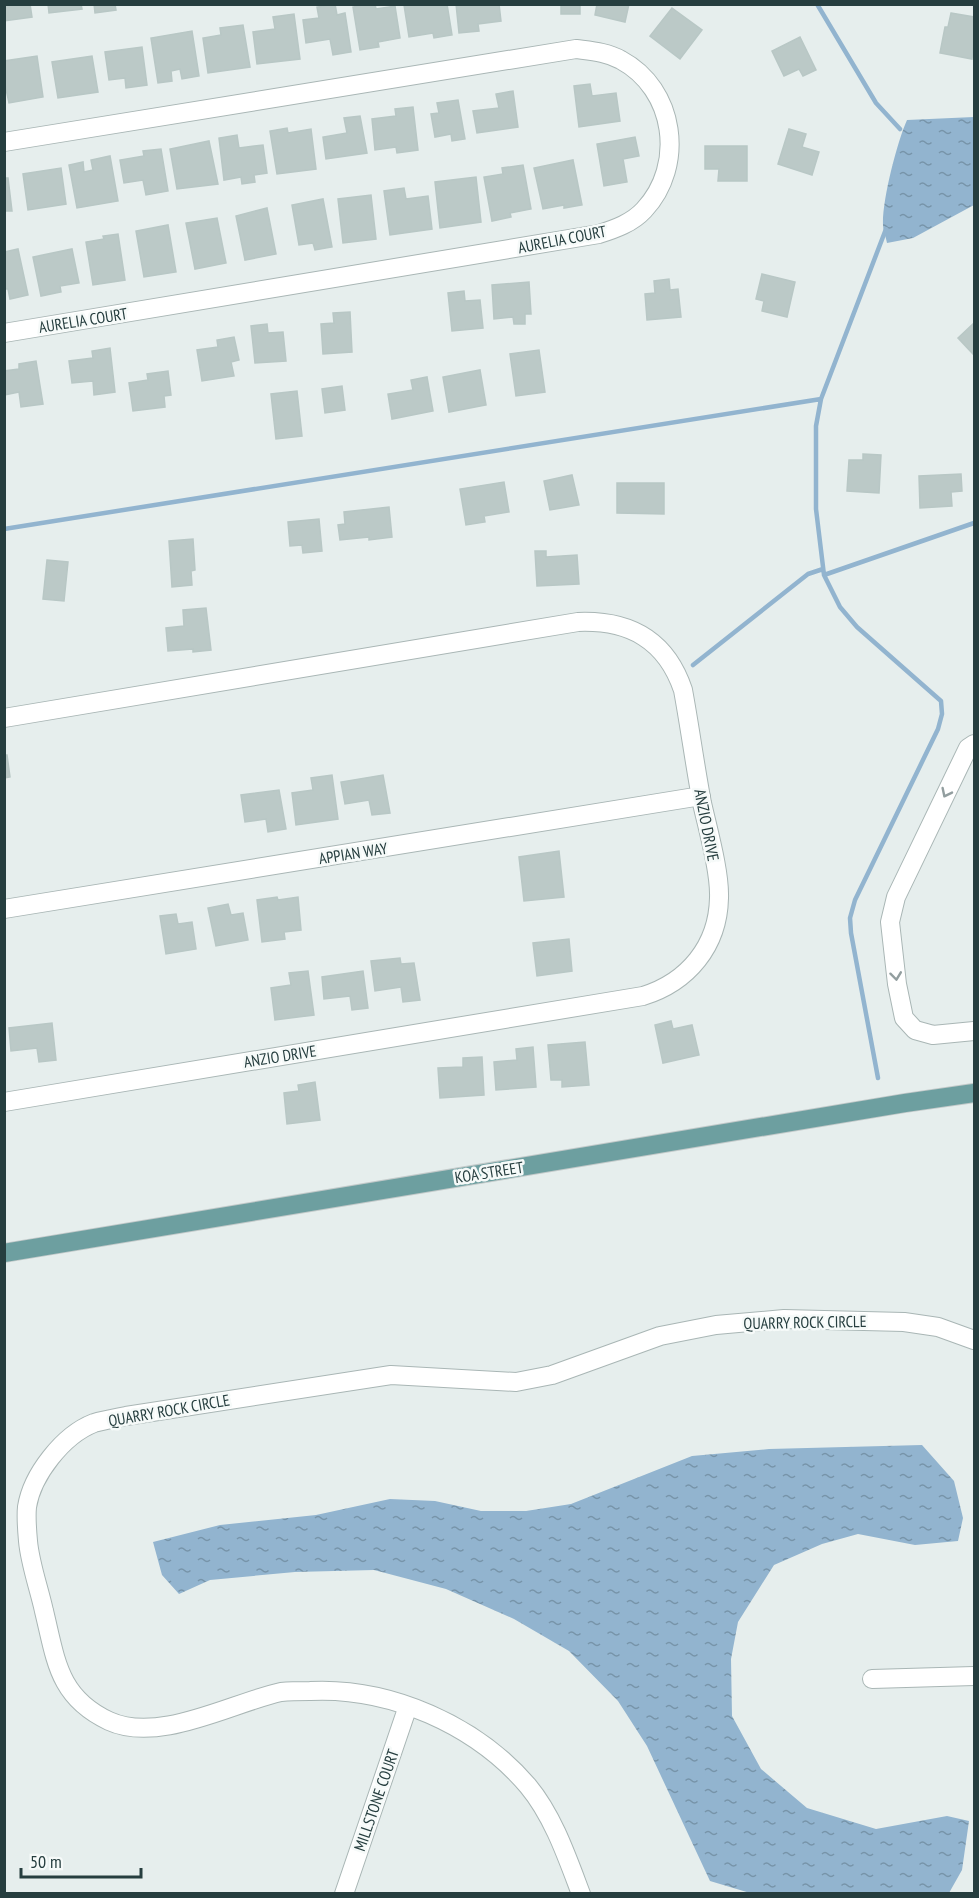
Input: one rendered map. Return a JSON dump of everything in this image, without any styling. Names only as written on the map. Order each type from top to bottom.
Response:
[{"type":"main road","name":"KOA STREET","points":[[4,1253],[904,1103],[975,1094]]},
{"type":"street","name":"AURELIA COURT","points":[[4,142],[576,49],[610,55],[635,70],[658,96],[665,110],[670,135],[666,170],[649,204],[627,223],[599,234],[4,333]]},
{"type":"street","name":"ANZIO DRIVE","points":[[4,718],[567,624],[605,622],[634,630],[659,648],[674,668],[683,690],[719,898],[716,923],[709,943],[699,960],[682,976],[656,992],[4,1102]]},
{"type":"street","points":[[975,744],[968,748],[901,886],[890,922],[897,984],[904,1018],[915,1030],[933,1035],[975,1031]]},
{"type":"street","name":"APPIAN WAY","points":[[4,909],[701,796]]},
{"type":"street","name":"QUARRY ROCK CIRCLE","points":[[581,1893],[553,1826],[528,1786],[490,1750],[446,1722],[408,1706],[371,1694],[327,1690],[283,1692],[166,1727],[139,1728],[110,1721],[83,1705],[66,1687],[56,1663],[28,1542],[27,1507],[38,1477],[61,1444],[92,1424],[126,1416],[391,1375],[516,1382],[552,1375],[660,1336],[716,1325],[784,1319],[870,1320],[938,1327],[975,1340]]},
{"type":"street","points":[[872,1678],[975,1676]]},
{"type":"street","name":"MILLSTONE COURT","points":[[344,1893],[408,1706]]},
{"type":"water","points":[[974,117],[974,205],[913,238],[887,243],[883,230],[883,214],[895,157],[907,120]]},
{"type":"water","points":[[922,1445],[954,1481],[963,1518],[958,1541],[915,1545],[858,1534],[822,1544],[774,1565],[738,1622],[731,1659],[732,1716],[761,1769],[807,1808],[876,1829],[947,1816],[969,1821],[962,1870],[949,1893],[750,1893],[710,1881],[647,1746],[618,1701],[569,1651],[514,1619],[446,1589],[374,1570],[295,1572],[210,1580],[179,1594],[162,1575],[153,1542],[220,1525],[316,1515],[390,1499],[435,1501],[481,1511],[526,1511],[571,1504],[692,1456],[769,1449]]},
{"type":"building","points":[[4,4],[30,4],[32,17],[4,21]]},
{"type":"building","points":[[48,4],[81,4],[82,9],[49,13]]},
{"type":"building","points":[[94,4],[115,4],[116,10],[95,13]]},
{"type":"building","points":[[335,4],[337,15],[345,13],[351,52],[333,55],[330,39],[306,43],[303,20],[319,18],[317,7]]},
{"type":"building","points":[[375,4],[376,9],[395,6],[400,38],[378,42],[379,47],[360,50],[353,7]]},
{"type":"building","points":[[447,4],[452,35],[434,38],[433,33],[409,37],[404,5]]},
{"type":"building","points":[[456,4],[499,4],[501,21],[478,24],[479,31],[459,33]]},
{"type":"building","points":[[561,4],[580,4],[580,14],[561,14]]},
{"type":"building","points":[[597,4],[629,4],[625,22],[595,15]]},
{"type":"building","points":[[672,8],[702,30],[680,59],[650,36]]},
{"type":"building","points":[[951,13],[974,17],[972,59],[940,53],[945,27],[948,27]]},
{"type":"building","points":[[294,14],[300,59],[257,64],[253,32],[275,29],[273,17]]},
{"type":"building","points":[[243,25],[250,67],[208,73],[203,38],[221,35],[220,28]]},
{"type":"building","points":[[192,31],[199,76],[182,79],[180,69],[171,71],[172,81],[158,83],[151,38]]},
{"type":"building","points":[[800,37],[816,70],[803,76],[799,69],[784,76],[772,51]]},
{"type":"building","points":[[142,47],[147,85],[126,88],[125,78],[109,80],[105,52]]},
{"type":"building","points":[[37,56],[43,97],[9,103],[4,80],[4,61]]},
{"type":"building","points":[[92,56],[98,92],[58,98],[52,62]]},
{"type":"building","points":[[590,84],[592,96],[616,93],[620,121],[579,127],[574,86]]},
{"type":"building","points":[[513,91],[518,127],[477,133],[473,111],[499,108],[496,94]]},
{"type":"building","points":[[458,100],[465,139],[452,141],[451,134],[435,137],[431,114],[439,113],[437,103]]},
{"type":"building","points":[[413,107],[418,150],[397,153],[396,147],[375,150],[372,119],[396,116],[395,109]]},
{"type":"building","points":[[360,116],[367,153],[326,159],[323,137],[347,133],[344,118]]},
{"type":"building","points":[[287,128],[288,133],[311,129],[316,169],[277,174],[270,131]]},
{"type":"building","points":[[789,129],[806,134],[802,147],[819,152],[812,175],[778,164]]},
{"type":"building","points":[[237,135],[239,148],[263,145],[267,173],[254,175],[255,182],[242,184],[241,177],[224,180],[219,138]]},
{"type":"building","points":[[635,137],[639,156],[623,159],[627,182],[604,186],[597,144]]},
{"type":"building","points":[[209,141],[218,184],[177,189],[170,149]]},
{"type":"building","points":[[705,146],[747,146],[747,181],[718,181],[719,169],[705,169]]},
{"type":"building","points":[[161,149],[168,191],[146,195],[143,180],[124,183],[120,160],[144,156],[143,151]]},
{"type":"building","points":[[110,156],[118,201],[77,208],[69,165],[83,162],[84,172],[93,170],[91,160]]},
{"type":"building","points":[[573,160],[582,205],[564,208],[564,205],[543,209],[534,168]]},
{"type":"building","points":[[523,165],[531,209],[510,213],[511,217],[492,221],[484,177],[503,174],[502,168]]},
{"type":"building","points":[[61,168],[66,204],[28,210],[23,174]]},
{"type":"building","points":[[476,177],[481,222],[440,228],[435,182]]},
{"type":"building","points":[[4,178],[8,178],[12,211],[4,211]]},
{"type":"building","points":[[404,188],[406,199],[428,196],[432,229],[390,235],[384,191]]},
{"type":"building","points":[[371,195],[376,239],[343,243],[338,199]]},
{"type":"building","points":[[323,199],[332,247],[315,250],[313,243],[299,245],[292,205]]},
{"type":"building","points":[[267,208],[276,254],[245,260],[236,216]]},
{"type":"building","points":[[217,218],[226,263],[195,269],[186,223]]},
{"type":"building","points":[[168,225],[176,272],[144,277],[136,231]]},
{"type":"building","points":[[118,234],[125,280],[93,285],[86,242]]},
{"type":"building","points":[[18,249],[28,295],[10,299],[8,289],[4,289],[4,252]]},
{"type":"building","points":[[72,249],[79,283],[60,286],[61,292],[41,296],[33,257]]},
{"type":"building","points":[[762,274],[795,282],[787,317],[762,311],[764,301],[756,299]]},
{"type":"building","points":[[669,279],[670,290],[678,289],[681,317],[647,320],[645,294],[655,293],[654,281]]},
{"type":"building","points":[[529,282],[531,314],[525,314],[525,324],[514,324],[513,317],[494,319],[492,285]]},
{"type":"building","points":[[464,291],[465,301],[480,300],[483,328],[452,331],[448,293]]},
{"type":"building","points":[[350,312],[352,352],[323,354],[321,324],[334,323],[333,313]]},
{"type":"building","points":[[974,323],[974,355],[958,338]]},
{"type":"building","points":[[267,324],[268,333],[283,332],[286,361],[255,363],[251,326]]},
{"type":"building","points":[[234,337],[239,360],[231,362],[234,376],[202,381],[197,350],[218,347],[217,340]]},
{"type":"building","points":[[110,348],[115,392],[94,395],[93,381],[72,383],[69,361],[93,358],[92,351]]},
{"type":"building","points":[[539,350],[545,392],[516,396],[510,354]]},
{"type":"building","points":[[36,361],[43,404],[21,407],[19,392],[4,395],[4,371],[19,369],[19,364]]},
{"type":"building","points":[[480,370],[486,405],[449,412],[443,377]]},
{"type":"building","points":[[168,371],[171,395],[164,396],[165,407],[133,411],[129,383],[148,380],[147,374]]},
{"type":"building","points":[[427,377],[433,411],[392,419],[388,394],[413,390],[411,380]]},
{"type":"building","points":[[342,386],[345,410],[325,413],[322,389]]},
{"type":"building","points":[[297,391],[302,436],[276,439],[271,394]]},
{"type":"building","points":[[863,454],[881,455],[879,493],[847,491],[849,460],[863,460]]},
{"type":"building","points":[[961,474],[962,491],[951,492],[952,506],[920,508],[919,476]]},
{"type":"building","points":[[572,475],[579,505],[550,510],[544,481]]},
{"type":"building","points":[[504,482],[509,512],[484,516],[485,522],[466,525],[460,489]]},
{"type":"building","points":[[617,483],[664,483],[664,514],[617,513]]},
{"type":"building","points":[[389,507],[392,537],[340,540],[338,525],[345,524],[344,512]]},
{"type":"building","points":[[319,519],[322,551],[303,553],[302,545],[290,546],[288,522]]},
{"type":"building","points":[[193,539],[195,570],[191,571],[192,585],[172,587],[169,541]]},
{"type":"building","points":[[535,551],[546,551],[546,557],[577,555],[579,584],[537,586]]},
{"type":"building","points":[[47,560],[68,562],[64,601],[43,599]]},
{"type":"building","points":[[206,608],[211,650],[168,651],[166,628],[184,626],[183,610]]},
{"type":"building","points":[[4,755],[7,755],[10,777],[4,778]]},
{"type":"building","points":[[332,775],[338,819],[296,825],[292,793],[313,790],[311,778]]},
{"type":"building","points":[[383,775],[390,813],[372,815],[369,800],[345,804],[341,782]]},
{"type":"building","points":[[279,790],[286,829],[268,832],[266,819],[245,822],[241,795]]},
{"type":"building","points":[[559,851],[564,897],[524,901],[519,857]]},
{"type":"building","points":[[277,897],[278,900],[298,897],[301,930],[284,932],[285,939],[262,942],[257,900]]},
{"type":"building","points":[[228,904],[231,915],[243,913],[248,940],[216,946],[208,908]]},
{"type":"building","points":[[176,914],[178,924],[192,922],[196,949],[166,954],[160,916]]},
{"type":"building","points":[[569,939],[572,971],[537,976],[533,943]]},
{"type":"building","points":[[400,958],[401,964],[414,963],[420,1000],[403,1002],[401,987],[375,991],[371,961]]},
{"type":"building","points":[[308,971],[314,1015],[275,1020],[271,988],[291,985],[289,973]]},
{"type":"building","points":[[363,971],[368,1008],[352,1010],[350,996],[324,999],[322,977]]},
{"type":"building","points":[[671,1021],[673,1029],[692,1025],[699,1055],[663,1063],[655,1025]]},
{"type":"building","points":[[52,1023],[56,1060],[39,1062],[37,1048],[11,1051],[9,1028]]},
{"type":"building","points":[[585,1042],[589,1085],[562,1087],[562,1080],[551,1080],[548,1045]]},
{"type":"building","points":[[533,1047],[536,1087],[496,1090],[494,1062],[517,1060],[516,1049]]},
{"type":"building","points":[[482,1057],[484,1095],[440,1098],[438,1068],[463,1067],[463,1058]]},
{"type":"building","points":[[315,1082],[320,1120],[287,1124],[284,1093],[299,1091],[298,1085]]},
{"type":"waterway","points":[[817,4],[876,103],[900,129]]},
{"type":"waterway","points":[[878,1078],[850,918],[855,900],[938,729],[942,714],[941,701],[857,627],[840,607],[824,575],[816,509],[816,426],[821,399],[886,229]]},
{"type":"waterway","points":[[4,529],[821,399]]},
{"type":"waterway","points":[[824,575],[974,523]]},
{"type":"waterway","points":[[693,665],[808,574],[823,569]]}]
